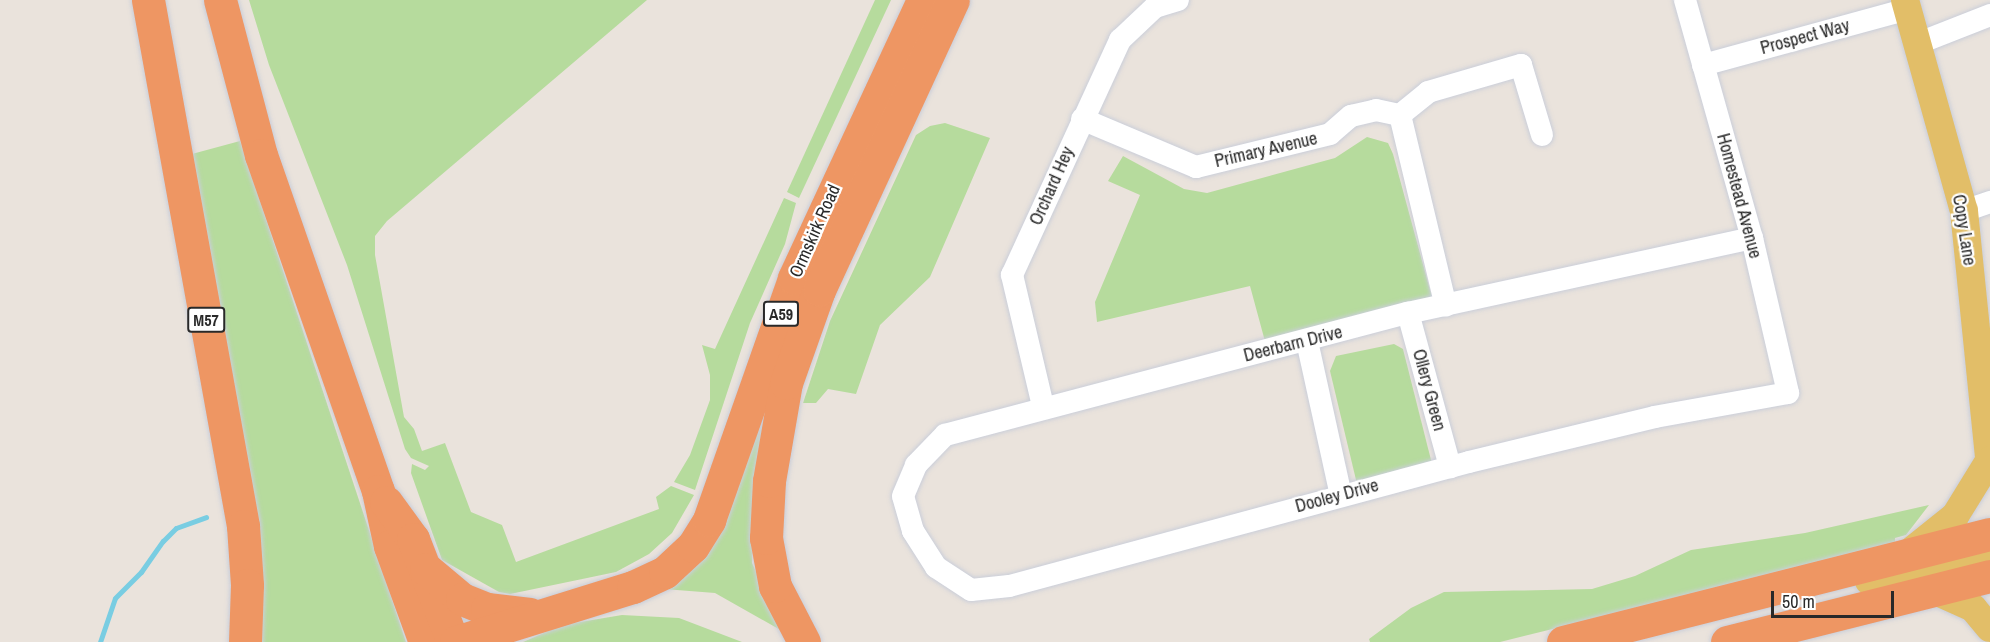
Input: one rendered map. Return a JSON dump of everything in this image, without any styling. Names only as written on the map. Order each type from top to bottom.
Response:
[{"type":"highway","name":"M57","points":[[148,0],[243,526],[245,642]]},
{"type":"highway","points":[[220,0],[261,155],[378,490],[390,546],[425,642]]},
{"type":"highway","name":"Ormskirk Road","points":[[543,614],[612,594],[665,572],[702,533],[799,267],[923,0]]},
{"type":"highway","name":"Ormskirk Road","points":[[804,642],[775,586],[766,538],[769,481],[786,383],[819,290],[953,0]]},
{"type":"highway","points":[[378,490],[413,539],[454,642]]},
{"type":"highway","points":[[1563,642],[1990,534]]},
{"type":"highway","points":[[423,566],[462,599],[487,609],[543,614]]},
{"type":"highway","points":[[1727,642],[1990,576]]},
{"type":"highway","name":"A59","points":[[454,642],[543,614]]},
{"type":"main road","name":"Copy Lane","points":[[1907,5],[1977,207],[1990,459]]},
{"type":"main road","points":[[1906,555],[1955,516],[1990,459]]},
{"type":"main road","points":[[1799,582],[1843,587],[1972,557],[1990,562]]},
{"type":"main road","points":[[1933,590],[1965,602],[1990,628]]},
{"type":"street","name":"Orchard Hey","points":[[1043,406],[1012,274],[1120,40],[1155,7],[1178,0]]},
{"type":"street","name":"Homestead Avenue","points":[[1685,0],[1752,238],[1788,393]]},
{"type":"street","name":"Prospect Way","points":[[1703,65],[1907,5]]},
{"type":"street","points":[[1919,43],[1990,15]]},
{"type":"street","points":[[1446,306],[1400,115],[1428,92],[1521,65],[1542,135]]},
{"type":"street","name":"Primary Avenue","points":[[1082,119],[1196,166],[1330,135],[1351,116],[1376,110],[1400,115]]},
{"type":"street","name":"Deerbarn Drive","points":[[914,531],[903,496],[916,465],[945,435],[1043,406],[1306,341],[1408,313],[1752,238]]},
{"type":"street","name":"Ollery Green","points":[[1408,313],[1450,467]]},
{"type":"street","points":[[1306,341],[1341,495]]},
{"type":"street","name":"Dooley Drive","points":[[914,531],[936,567],[971,590],[1009,586],[1450,467],[1655,417],[1788,393]]},
{"type":"green space","points":[[249,0],[647,0],[387,221],[375,236],[375,255],[404,417],[414,429],[422,451],[445,443],[471,512],[502,525],[516,562],[659,509],[656,497],[671,486],[694,495],[672,533],[649,554],[616,572],[510,594],[499,592],[442,560],[411,473],[412,464],[425,470],[429,466],[411,458],[405,449],[347,265],[269,65]]},
{"type":"green space","points":[[875,0],[891,0],[799,198],[787,192]]},
{"type":"green space","points":[[945,123],[990,138],[930,277],[880,325],[856,394],[828,389],[816,403],[803,403],[830,321],[916,135],[930,126]]},
{"type":"green space","points":[[1367,137],[1388,143],[1393,154],[1433,301],[1266,345],[1250,286],[1097,322],[1095,302],[1140,195],[1108,181],[1123,156],[1184,189],[1207,193],[1335,158]]},
{"type":"green space","points":[[240,141],[406,642],[257,642],[192,154]]},
{"type":"green space","points":[[784,198],[796,203],[785,244],[750,323],[695,490],[674,482],[690,455],[710,400],[710,375],[702,345],[715,349]]},
{"type":"green space","points":[[1394,344],[1403,349],[1432,464],[1357,484],[1330,371],[1336,356]]},
{"type":"green space","points":[[765,406],[753,502],[752,563],[784,632],[715,593],[664,589]]},
{"type":"green space","points":[[1929,505],[1906,535],[1895,538],[1895,545],[1500,642],[1370,642],[1369,639],[1411,608],[1444,592],[1592,589],[1635,576],[1691,550],[1805,533]]},
{"type":"green space","points":[[622,615],[679,618],[742,642],[523,642],[562,625]]},
{"type":"waterway","points":[[100,642],[115,598],[141,572],[163,541],[176,528],[206,517]]}]
